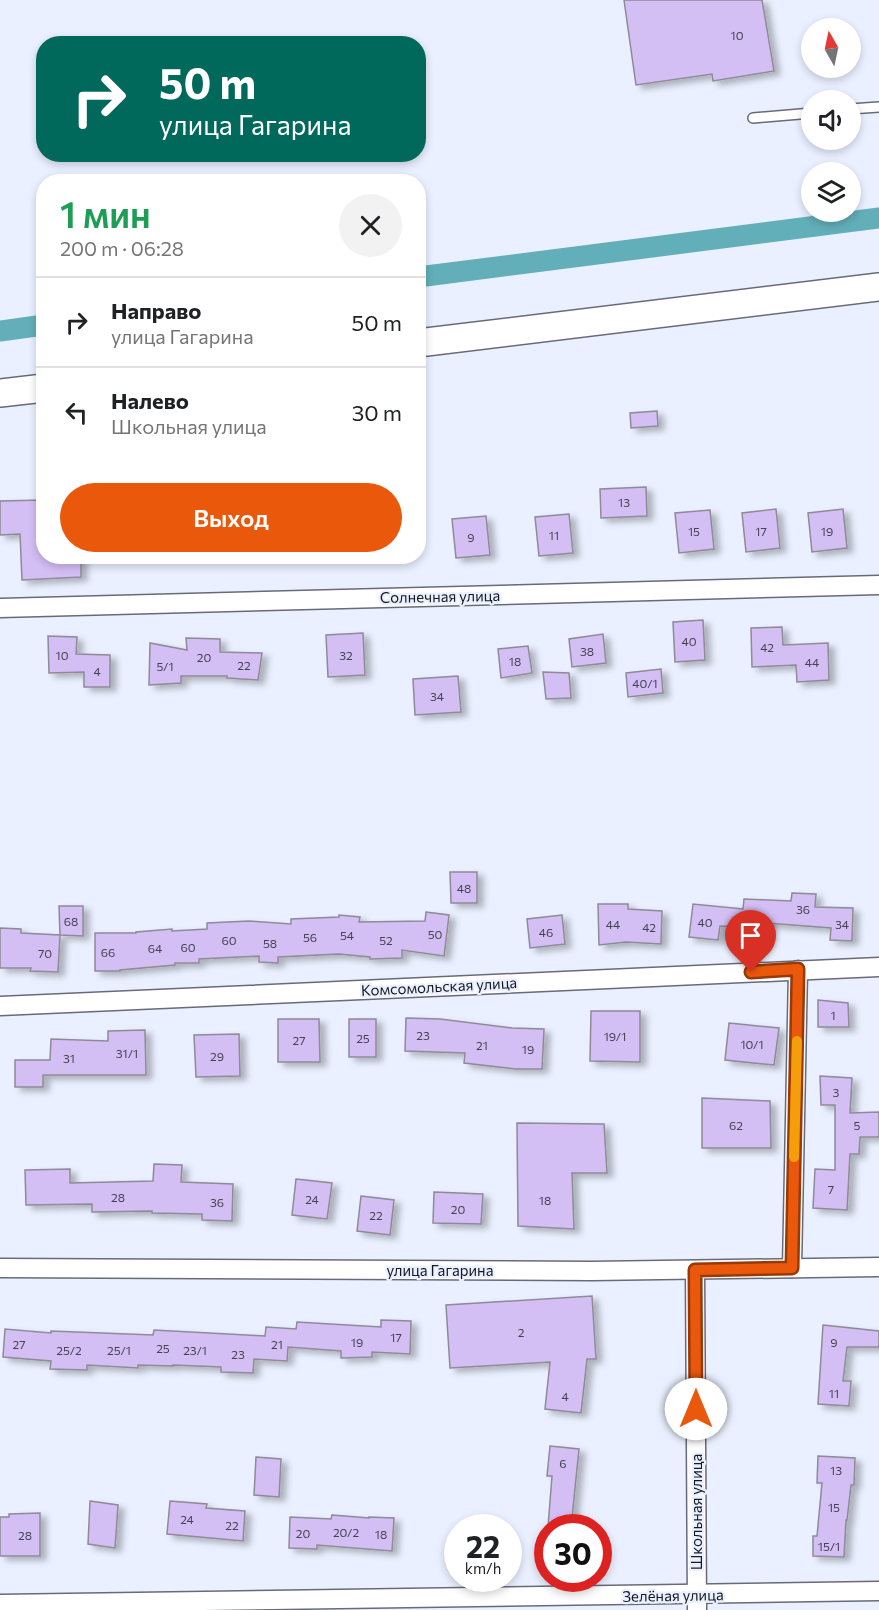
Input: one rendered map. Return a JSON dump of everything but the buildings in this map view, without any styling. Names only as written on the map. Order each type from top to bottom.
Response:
[{"type":"main road","points":[[426,342],[879,287]]},
{"type":"main road","points":[[0,393],[36,389]]},
{"type":"street","name":"Солнечная улица","points":[[0,608],[879,585]]},
{"type":"street","name":"Комсомольская улица","points":[[0,1006],[879,967]]},
{"type":"street","points":[[792,1268],[798,969]]},
{"type":"street","name":"улица Гагарина","points":[[0,1268],[695,1270],[879,1268]]},
{"type":"street","name":"Школьная улица","points":[[695,1270],[697,1602]]},
{"type":"street","name":"Зелёная улица","points":[[0,1605],[697,1602],[879,1591]]},
{"type":"lane","points":[[861,108],[879,107]]},
{"type":"lane","points":[[753,118],[801,114]]},
{"type":"waterway","points":[[426,276],[879,218]]},
{"type":"waterway","points":[[0,331],[36,326]]},
{"type":"slow traffic","points":[[794,1157],[797,1041]]},
{"type":"route","points":[[696,1409],[695,1270],[792,1268],[798,969],[751,972]]}]
